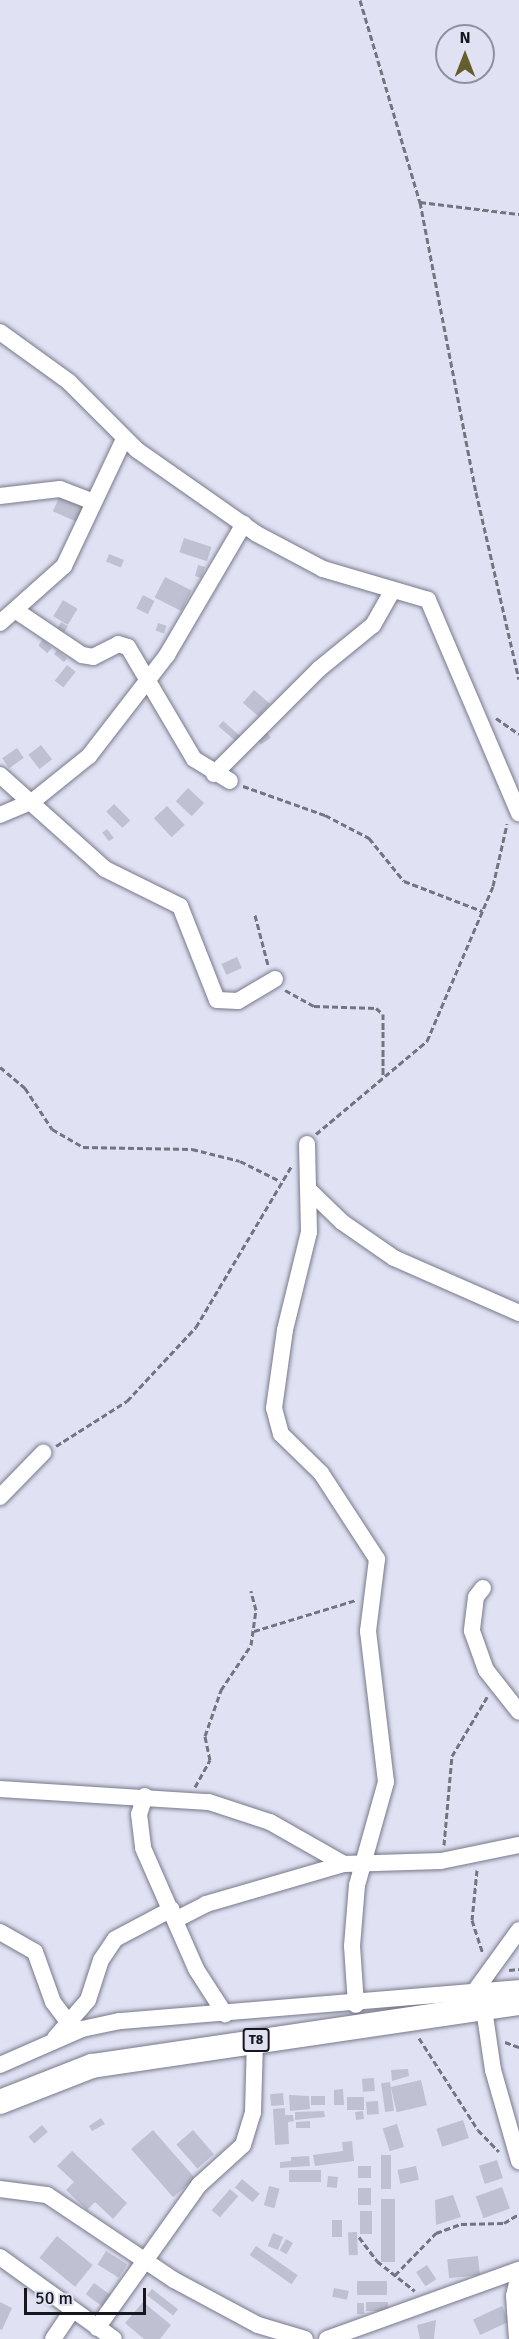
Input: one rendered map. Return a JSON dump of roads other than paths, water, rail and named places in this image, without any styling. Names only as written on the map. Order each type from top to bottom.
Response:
[{"type":"highway","name":"T8","points":[[0,2102],[92,2066],[409,2020],[478,2002],[519,2003]]},
{"type":"street","points":[[0,332],[69,382],[124,439],[244,524],[323,569],[393,590],[417,593],[436,612],[489,751],[519,813]]},
{"type":"street","points":[[0,623],[64,566],[92,501],[124,439]]},
{"type":"street","points":[[0,496],[60,489],[92,501]]},
{"type":"street","points":[[0,815],[33,801],[89,756],[150,678],[244,524]]},
{"type":"street","points":[[214,774],[319,669],[373,625],[393,590]]},
{"type":"street","points":[[15,610],[82,655],[93,657],[118,644],[128,647],[150,678],[182,742],[214,774],[230,781]]},
{"type":"street","points":[[0,775],[33,801],[105,869],[180,906],[217,999],[238,1001],[275,979]]},
{"type":"street","points":[[307,1144],[310,1191],[306,1249],[279,1367],[276,1420],[372,1547],[374,1592],[368,1631],[386,1782],[372,1818],[366,1865],[355,1905],[356,2005]]},
{"type":"street","points":[[310,1191],[342,1222],[394,1258],[519,1313]]},
{"type":"street","points":[[0,1497],[43,1453]]},
{"type":"street","points":[[483,1588],[476,1597],[472,1631],[495,1685],[519,1712]]},
{"type":"street","points":[[0,1789],[192,1800],[270,1822],[344,1864]]},
{"type":"street","points":[[145,1796],[140,1814],[143,1848],[175,1914],[207,1991],[225,2014]]},
{"type":"street","points":[[52,2041],[88,2000],[101,1960],[115,1939],[175,1914],[344,1864],[441,1861],[519,1845]]},
{"type":"street","points":[[517,2157],[493,2070],[478,2002],[491,1971],[519,1930]]},
{"type":"street","points":[[0,1932],[39,1958],[53,2002],[68,2022]]},
{"type":"street","points":[[0,2065],[52,2041],[120,2021],[356,2005],[478,2002],[519,1988]]},
{"type":"street","points":[[97,2328],[146,2264],[199,2185],[243,2145],[254,2112],[255,2041]]},
{"type":"street","points":[[0,2189],[47,2195],[146,2264],[230,2312],[284,2336],[305,2339]]},
{"type":"street","points":[[0,2257],[114,2339]]},
{"type":"street","points":[[327,2339],[359,2334],[424,2301],[519,2272]]},
{"type":"street","points":[[518,2339],[513,2296],[519,2272]]},
{"type":"street","points":[[53,2339],[72,2311]]}]
